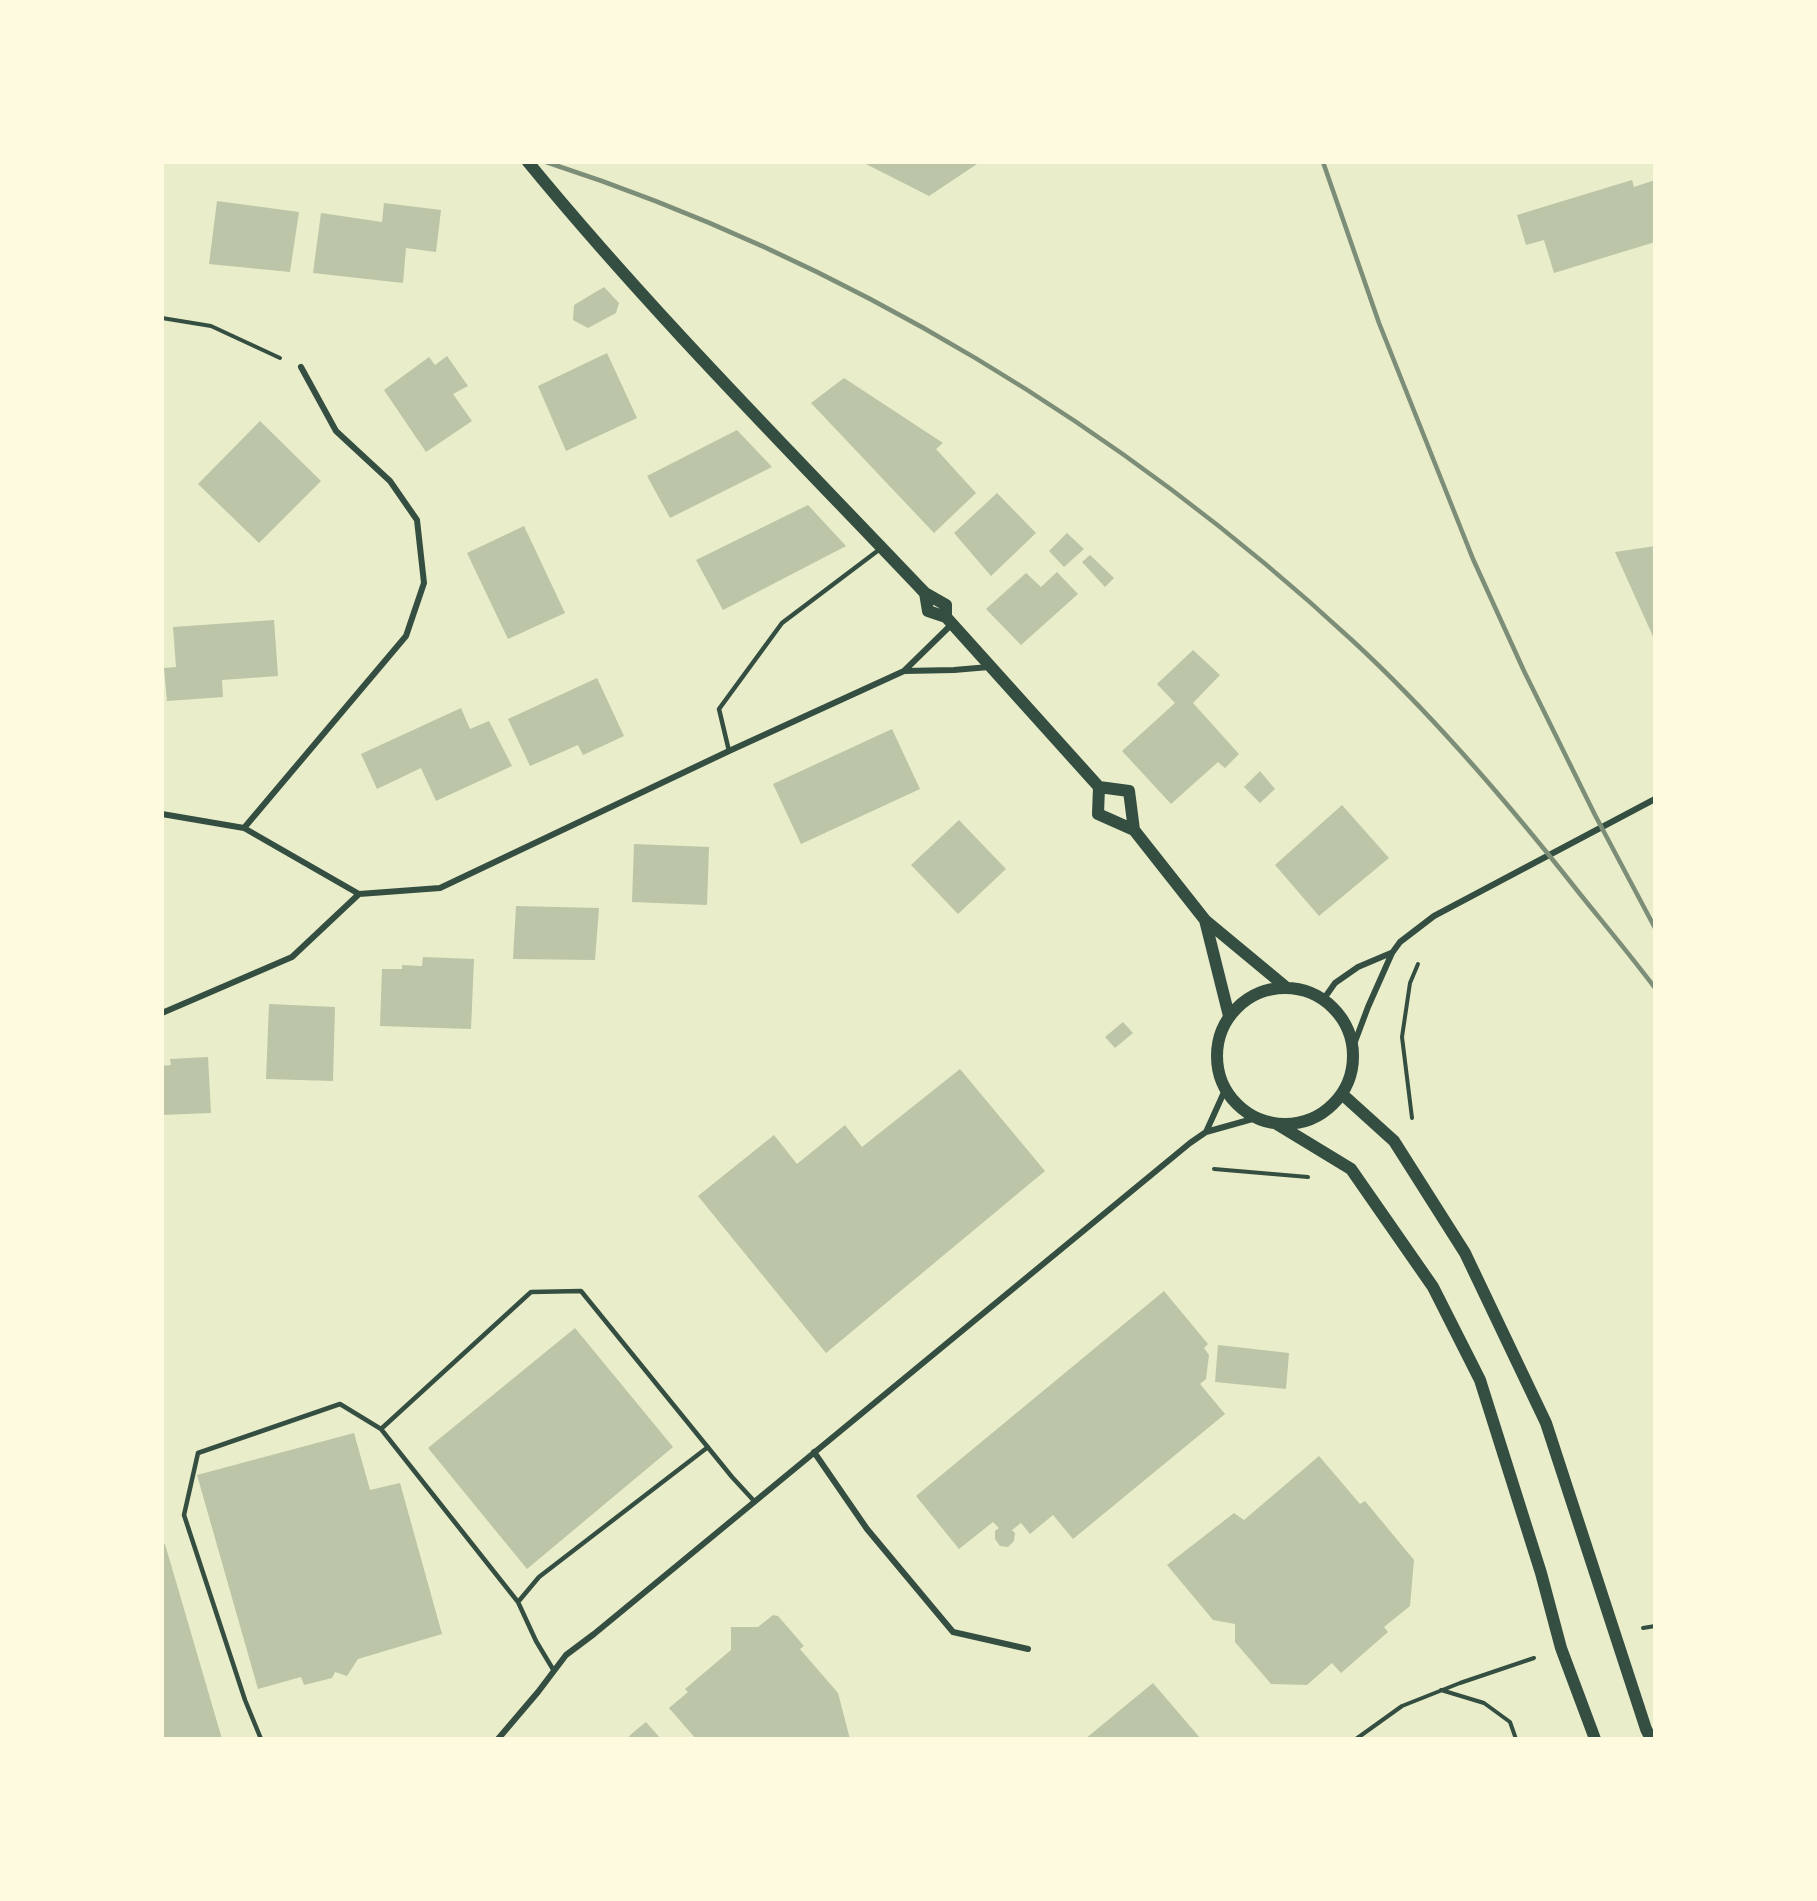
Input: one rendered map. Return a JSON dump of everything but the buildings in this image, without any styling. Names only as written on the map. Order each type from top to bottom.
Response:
[{"type":"main road","points":[[528,162],[578,223],[672,326],[925,593],[928,610],[949,620],[1099,786],[1129,791],[1134,830]]},
{"type":"main road","points":[[1099,786],[1098,814],[1134,830],[1205,920],[1287,988]]},
{"type":"main road","points":[[1205,920],[1229,1016]]},
{"type":"main road","points":[[1276,1124],[1296,1124],[1314,1118],[1330,1108],[1342,1094],[1353,1064],[1353,1047],[1347,1029],[1337,1013],[1323,1000],[1306,991],[1287,988],[1265,991],[1245,1001],[1229,1016],[1220,1033],[1216,1053],[1218,1071],[1225,1090],[1238,1106],[1256,1118],[1276,1124],[1351,1169],[1433,1287],[1480,1380],[1541,1573],[1561,1648],[1595,1739]]},
{"type":"main road","points":[[1342,1094],[1394,1141],[1465,1253],[1546,1424],[1651,1739]]},
{"type":"street","points":[[244,828],[406,636],[424,583],[417,520],[390,481],[336,431],[301,368]]},
{"type":"street","points":[[904,671],[949,620]]},
{"type":"street","points":[[162,814],[244,828],[359,894],[440,888],[904,671],[954,670],[991,666]]},
{"type":"street","points":[[1353,1047],[1392,953],[1400,942],[1434,916],[1655,799]]},
{"type":"street","points":[[162,1013],[292,957],[359,894]]},
{"type":"street","points":[[1323,1000],[1335,983],[1358,967],[1392,953]]},
{"type":"street","points":[[1206,1131],[1225,1090]]},
{"type":"street","points":[[498,1739],[566,1655],[1002,1299],[1141,1182],[1206,1131],[1256,1118]]},
{"type":"street","points":[[814,1452],[867,1529],[953,1632],[1028,1649]]},
{"type":"lane","points":[[729,751],[719,709],[782,623],[882,548]]},
{"type":"lane","points":[[381,1429],[531,1292],[581,1291],[754,1502]]},
{"type":"lane","points":[[261,1739],[245,1700],[184,1515],[198,1454],[340,1404],[381,1429],[518,1602],[536,1641],[554,1671]]},
{"type":"lane","points":[[518,1602],[539,1577],[708,1447]]},
{"type":"path","points":[[162,318],[212,326],[301,368]]},
{"type":"path","points":[[1413,1126],[1402,1036],[1410,983],[1418,963]]},
{"type":"path","points":[[1214,1169],[1319,1178]]},
{"type":"path","points":[[1356,1739],[1402,1706],[1561,1648]]},
{"type":"path","points":[[1441,1690],[1485,1703],[1510,1722],[1516,1739]]},
{"type":"railway","points":[[546,162],[657,202],[766,248],[872,300],[976,358],[1076,422],[1172,490],[1265,564],[1354,642],[1414,701],[1499,795],[1655,988]]},
{"type":"railway","points":[[1323,162],[1379,323],[1473,559],[1524,671],[1595,815],[1655,928]]}]
